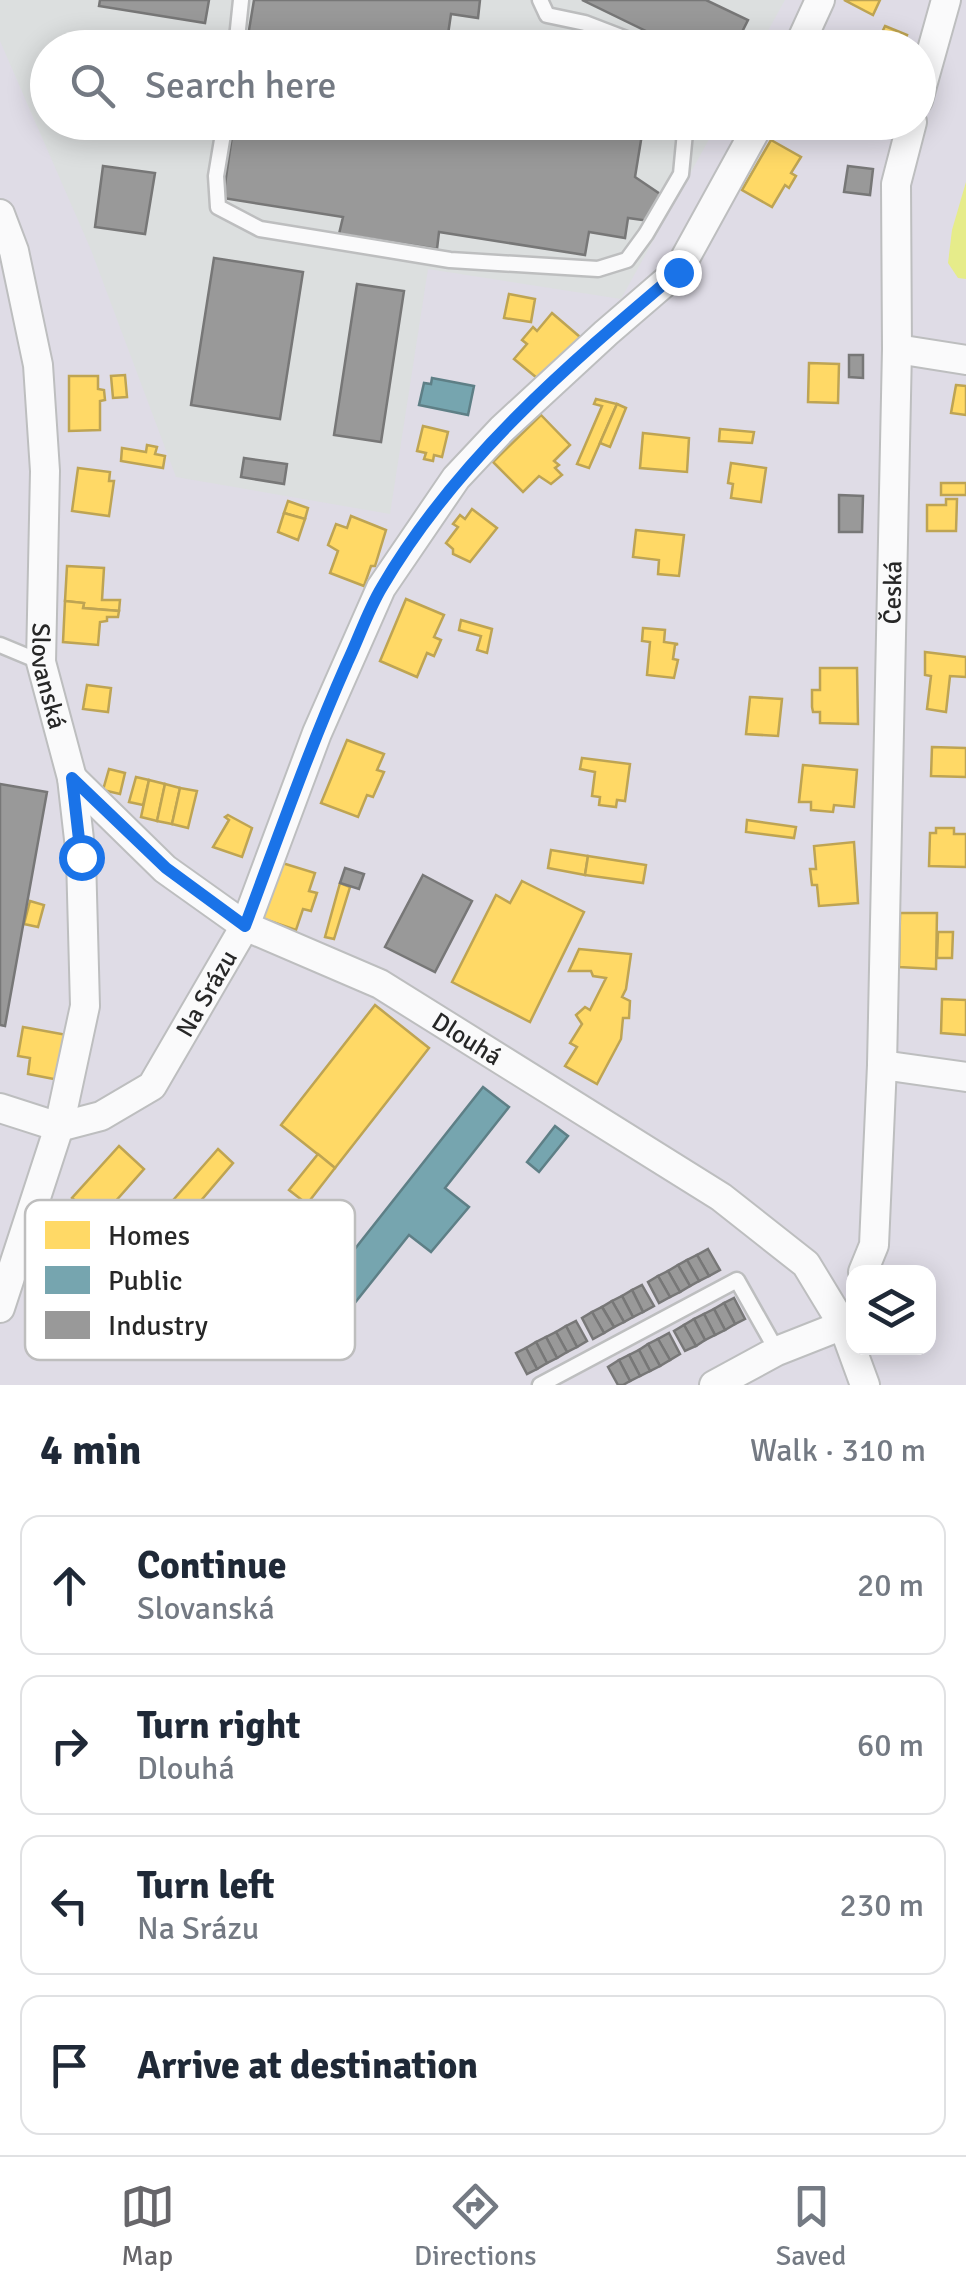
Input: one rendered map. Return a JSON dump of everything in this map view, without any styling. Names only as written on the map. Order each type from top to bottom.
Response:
[{"type":"street","points":[[806,30],[820,0]]},
{"type":"street","points":[[936,36],[946,0]]},
{"type":"street","name":"Na Srázu","points":[[58,1127],[101,1116],[152,1086],[245,926],[317,732],[381,588],[456,478],[515,417],[678,272],[750,140]]},
{"type":"street","name":"Česká","points":[[866,1265],[874,1246],[882,1064],[897,350],[896,184],[907,140]]},
{"type":"street","name":"Slovanská","points":[[0,214],[14,251],[38,365],[45,471],[41,662],[72,778],[81,857],[85,1006],[58,1127],[35,1200]]},
{"type":"street","points":[[897,350],[966,360]]},
{"type":"street","name":"Dlouhá","points":[[72,778],[166,868],[245,926],[380,984],[720,1197],[806,1264],[842,1324]]},
{"type":"street","points":[[882,1064],[966,1077]]},
{"type":"street","points":[[0,1108],[58,1127]]},
{"type":"street","name":"Slovanská","points":[[0,1308],[25,1230]]},
{"type":"street","points":[[846,1315],[842,1324],[859,1378]]},
{"type":"street","points":[[714,1385],[777,1351],[842,1324]]},
{"type":"lane","points":[[238,30],[241,0]]},
{"type":"lane","points":[[540,0],[547,15],[601,30]]},
{"type":"lane","points":[[222,140],[216,176],[218,207],[260,229],[450,260],[598,270],[627,260],[646,234],[681,174],[684,140]]},
{"type":"lane","points":[[0,645],[41,662]]},
{"type":"lane","points":[[540,1385],[737,1280],[777,1351]]},
{"type":"shaded area","points":[[0,0],[785,0],[768,30],[30,30],[30,110],[0,41]]},
{"type":"shaded area","points":[[43,140],[709,140],[621,299],[428,269],[390,514],[176,477],[91,250]]},
{"type":"shaded area","points":[[966,182],[966,279],[958,278],[948,263],[952,230]]},
{"type":"building: Homes","points":[[844,0],[880,0],[873,15]]},
{"type":"building: Homes","points":[[771,140],[801,157],[791,173],[796,176],[789,188],[785,185],[772,207],[742,190]]},
{"type":"building: Homes","points":[[509,294],[535,299],[531,322],[504,318]]},
{"type":"building: Homes","points":[[552,313],[580,337],[543,383],[514,359],[527,344],[522,340],[533,327],[537,331]]},
{"type":"building: Homes","points":[[809,363],[839,364],[838,403],[808,402]]},
{"type":"building: Homes","points":[[125,375],[127,397],[113,398],[111,376]]},
{"type":"building: Homes","points":[[69,376],[98,376],[98,389],[104,390],[105,400],[100,401],[100,430],[69,431]]},
{"type":"building: Homes","points":[[956,385],[966,386],[966,415],[951,413]]},
{"type":"building: Homes","points":[[596,399],[617,404],[589,468],[577,464],[602,406],[594,404]]},
{"type":"building: Homes","points":[[617,404],[626,408],[610,447],[600,443]]},
{"type":"building: Homes","points":[[541,415],[570,445],[554,461],[562,475],[551,484],[539,476],[523,492],[493,462]]},
{"type":"building: Homes","points":[[423,426],[448,432],[442,457],[434,455],[433,461],[424,459],[426,453],[417,451]]},
{"type":"building: Homes","points":[[720,429],[754,432],[752,443],[719,441]]},
{"type":"building: Homes","points":[[643,433],[689,438],[687,472],[640,468]]},
{"type":"building: Homes","points":[[147,445],[157,447],[155,454],[165,456],[163,468],[121,461],[122,448],[146,452]]},
{"type":"building: Homes","points":[[731,463],[766,468],[761,502],[731,498]]},
{"type":"building: Homes","points":[[78,468],[110,472],[109,481],[114,481],[109,516],[72,511]]},
{"type":"building: Homes","points":[[941,483],[966,483],[966,495],[941,495]]},
{"type":"building: Homes","points":[[946,499],[957,499],[956,531],[927,531],[927,505],[946,505]]},
{"type":"building: Homes","points":[[288,501],[308,508],[305,519],[284,513]]},
{"type":"building: Homes","points":[[472,509],[497,528],[470,562],[453,554],[446,543],[458,527],[453,524],[460,515],[465,519]]},
{"type":"building: Homes","points":[[284,513],[305,519],[298,540],[278,532]]},
{"type":"building: Homes","points":[[351,516],[386,530],[364,586],[330,573],[338,551],[328,545],[336,524],[347,528]]},
{"type":"building: Homes","points":[[636,530],[684,535],[679,576],[658,574],[659,560],[633,557]]},
{"type":"building: Homes","points":[[67,566],[104,568],[102,600],[120,600],[119,611],[83,608],[84,603],[65,601]]},
{"type":"building: Homes","points":[[406,599],[444,615],[434,637],[441,640],[434,656],[427,653],[417,677],[380,661]]},
{"type":"building: Homes","points":[[65,601],[84,603],[83,608],[119,611],[118,617],[100,622],[98,645],[63,642]]},
{"type":"building: Homes","points":[[461,620],[492,629],[487,653],[477,650],[481,636],[459,630]]},
{"type":"building: Homes","points":[[643,628],[665,630],[664,642],[678,644],[673,659],[678,660],[674,678],[647,675],[650,642],[642,641]]},
{"type":"building: Homes","points":[[925,652],[966,657],[966,677],[950,676],[946,712],[927,709],[931,676],[925,675]]},
{"type":"building: Homes","points":[[820,668],[857,668],[858,724],[820,723],[820,712],[813,712],[812,690],[820,690]]},
{"type":"building: Homes","points":[[87,685],[111,688],[108,712],[83,709]]},
{"type":"building: Homes","points":[[750,697],[782,699],[778,736],[746,734]]},
{"type":"building: Homes","points":[[347,740],[384,754],[377,770],[384,772],[373,797],[367,795],[358,817],[321,803]]},
{"type":"building: Homes","points":[[932,747],[966,748],[966,777],[931,776]]},
{"type":"building: Homes","points":[[582,758],[630,764],[625,801],[617,800],[616,807],[599,805],[600,797],[592,796],[595,772],[580,769]]},
{"type":"building: Homes","points":[[803,765],[857,770],[854,807],[834,805],[833,812],[811,810],[811,802],[799,802]]},
{"type":"building: Homes","points":[[109,769],[125,773],[120,794],[103,790]]},
{"type":"building: Homes","points":[[136,777],[149,780],[143,805],[129,802]]},
{"type":"building: Homes","points":[[149,780],[165,784],[157,821],[141,817]]},
{"type":"building: Homes","points":[[165,784],[180,788],[172,824],[157,821]]},
{"type":"building: Homes","points":[[180,788],[197,791],[188,828],[172,824]]},
{"type":"building: Homes","points":[[225,817],[252,828],[242,857],[213,847],[229,820]]},
{"type":"building: Homes","points":[[747,820],[796,827],[794,838],[746,832]]},
{"type":"building: Homes","points":[[936,828],[954,828],[954,834],[966,834],[966,867],[929,866],[930,833],[936,833]]},
{"type":"building: Homes","points":[[854,842],[858,903],[819,906],[817,885],[812,885],[810,869],[816,869],[814,846]]},
{"type":"building: Homes","points":[[551,850],[588,856],[585,875],[548,868]]},
{"type":"building: Homes","points":[[588,856],[646,865],[643,883],[585,875]]},
{"type":"building: Homes","points":[[279,862],[315,873],[309,891],[317,893],[311,911],[303,909],[296,930],[261,918]]},
{"type":"building: Homes","points":[[522,881],[584,912],[530,1022],[452,982],[496,895],[510,903]]},
{"type":"building: Homes","points":[[340,883],[350,887],[334,939],[325,937]]},
{"type":"building: Homes","points":[[30,901],[44,905],[38,927],[24,924]]},
{"type":"building: Homes","points":[[900,913],[937,913],[936,969],[899,967]]},
{"type":"building: Homes","points":[[938,932],[953,932],[952,958],[937,958]]},
{"type":"building: Homes","points":[[579,949],[631,954],[622,997],[630,1001],[629,1018],[623,1018],[621,1039],[597,1084],[565,1066],[577,1047],[570,1043],[582,1024],[576,1015],[585,1007],[590,1010],[606,978],[593,976],[591,971],[569,971]]},
{"type":"building: Homes","points":[[942,999],[966,1000],[966,1035],[941,1033]]},
{"type":"building: Homes","points":[[375,1005],[429,1048],[335,1168],[281,1125]]},
{"type":"building: Homes","points":[[23,1027],[67,1035],[59,1080],[28,1074],[30,1058],[18,1056]]},
{"type":"building: Homes","points":[[119,1146],[144,1169],[117,1200],[72,1198]]},
{"type":"building: Homes","points":[[218,1149],[233,1163],[201,1200],[173,1200]]},
{"type":"building: Homes","points":[[318,1154],[335,1168],[310,1200],[302,1200],[289,1190]]},
{"type":"building: Public","points":[[432,378],[474,386],[468,415],[419,405],[424,383],[431,384]]},
{"type":"building: Public","points":[[483,1087],[509,1107],[445,1188],[469,1207],[431,1252],[409,1235],[355,1303],[355,1249]]},
{"type":"building: Public","points":[[555,1126],[568,1136],[539,1172],[527,1162]]},
{"type":"building: Industry","points":[[100,0],[209,0],[205,23],[99,6]]},
{"type":"building: Industry","points":[[254,0],[480,0],[478,18],[451,14],[449,30],[249,30]]},
{"type":"building: Industry","points":[[582,0],[706,0],[748,20],[743,30],[644,30]]},
{"type":"building: Industry","points":[[231,140],[641,140],[635,177],[663,196],[649,221],[628,218],[625,238],[589,232],[585,255],[439,232],[437,249],[339,234],[343,217],[223,198]]},
{"type":"building: Industry","points":[[103,166],[155,173],[145,234],[95,227]]},
{"type":"building: Industry","points":[[848,166],[873,169],[870,195],[844,192]]},
{"type":"building: Industry","points":[[214,258],[303,272],[280,419],[191,405]]},
{"type":"building: Industry","points":[[357,284],[404,291],[381,442],[334,435]]},
{"type":"building: Industry","points":[[849,355],[863,355],[863,378],[849,377]]},
{"type":"building: Industry","points":[[244,458],[287,464],[284,484],[241,477]]},
{"type":"building: Industry","points":[[839,495],[863,496],[862,532],[839,532]]},
{"type":"building: Industry","points":[[0,784],[47,792],[5,1026],[0,1025]]},
{"type":"building: Industry","points":[[345,868],[364,874],[359,889],[340,883]]},
{"type":"building: Industry","points":[[423,875],[472,901],[435,972],[385,947]]},
{"type":"building: Industry","points":[[708,1249],[720,1270],[709,1276],[697,1255]]},
{"type":"building: Industry","points":[[697,1255],[709,1276],[699,1281],[687,1260]]},
{"type":"building: Industry","points":[[687,1260],[699,1281],[690,1286],[678,1265]]},
{"type":"building: Industry","points":[[678,1265],[690,1286],[680,1292],[668,1271]]},
{"type":"building: Industry","points":[[668,1271],[680,1292],[670,1297],[658,1276]]},
{"type":"building: Industry","points":[[658,1276],[670,1297],[659,1303],[648,1282]]},
{"type":"building: Industry","points":[[642,1285],[654,1306],[643,1312],[632,1290]]},
{"type":"building: Industry","points":[[632,1290],[643,1312],[633,1317],[622,1296]]},
{"type":"building: Industry","points":[[622,1296],[633,1317],[624,1322],[612,1301]]},
{"type":"building: Industry","points":[[734,1298],[745,1319],[735,1324],[724,1303]]},
{"type":"building: Industry","points":[[612,1301],[624,1322],[614,1327],[602,1307]]},
{"type":"building: Industry","points":[[724,1303],[735,1324],[725,1330],[714,1309]]},
{"type":"building: Industry","points":[[602,1307],[614,1327],[604,1333],[592,1312]]},
{"type":"building: Industry","points":[[714,1309],[725,1330],[715,1335],[704,1314]]},
{"type":"building: Industry","points":[[592,1312],[604,1333],[593,1339],[582,1318]]},
{"type":"building: Industry","points":[[704,1314],[715,1335],[705,1340],[694,1319]]},
{"type":"building: Industry","points":[[694,1319],[705,1340],[696,1346],[684,1325]]},
{"type":"building: Industry","points":[[576,1321],[587,1341],[577,1347],[566,1326]]},
{"type":"building: Industry","points":[[684,1325],[696,1346],[685,1351],[674,1331]]},
{"type":"building: Industry","points":[[566,1326],[577,1347],[567,1352],[556,1332]]},
{"type":"building: Industry","points":[[556,1332],[567,1352],[557,1358],[546,1337]]},
{"type":"building: Industry","points":[[669,1333],[680,1354],[670,1360],[658,1339]]},
{"type":"building: Industry","points":[[546,1337],[557,1358],[547,1363],[536,1342]]},
{"type":"building: Industry","points":[[658,1339],[670,1360],[660,1366],[648,1344]]},
{"type":"building: Industry","points":[[536,1342],[547,1363],[537,1369],[526,1348]]},
{"type":"building: Industry","points":[[648,1344],[660,1366],[650,1371],[639,1350]]},
{"type":"building: Industry","points":[[526,1348],[537,1369],[527,1374],[516,1353]]},
{"type":"building: Industry","points":[[639,1350],[650,1371],[640,1376],[629,1355]]},
{"type":"building: Industry","points":[[629,1355],[640,1376],[630,1381],[619,1360]]},
{"type":"building: Industry","points":[[619,1360],[630,1381],[623,1385],[618,1385],[608,1367]]},
{"type":"route","points":[[81,857],[72,778],[166,868],[245,926],[317,732],[381,588],[456,478],[606,333],[678,272]]}]
